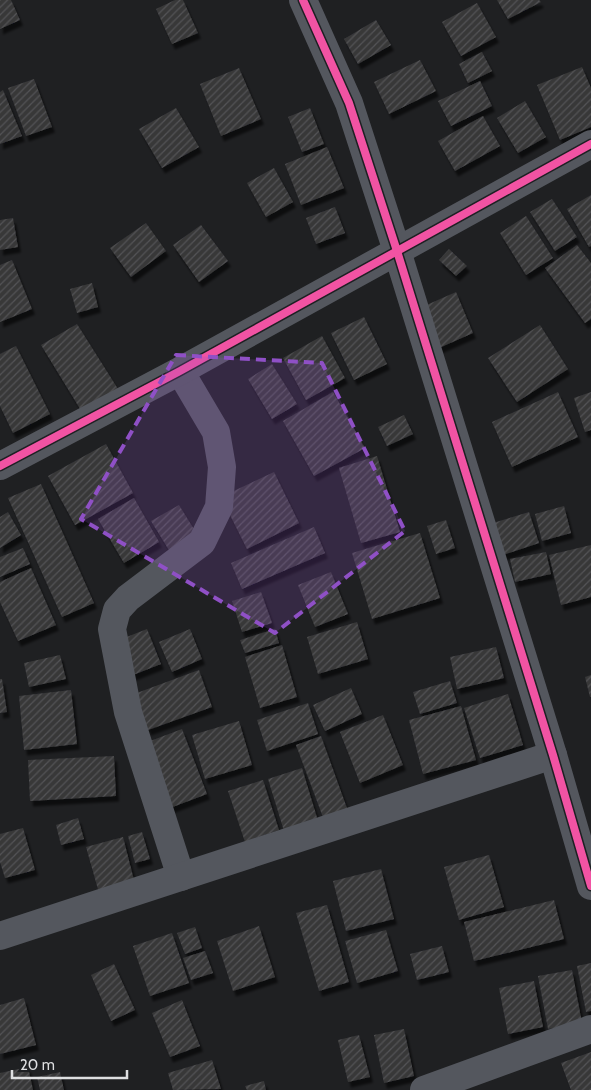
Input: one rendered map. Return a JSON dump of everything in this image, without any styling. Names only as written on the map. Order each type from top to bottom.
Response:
[{"type":"street","points":[[303,0],[349,103],[553,755],[591,886]]},
{"type":"street","points":[[0,466],[180,371],[591,144]]},
{"type":"street","points":[[180,371],[216,432],[222,467],[220,507],[202,542],[128,598],[117,610],[112,629],[128,712],[181,877]]},
{"type":"street","points":[[0,936],[553,755]]},
{"type":"street","points":[[424,1090],[591,1029]]},
{"type":"highlighted area","points":[[176,355],[322,363],[405,531],[275,633],[81,519]]},
{"type":"building","points":[[0,0],[11,0],[20,20],[0,29]]},
{"type":"building","points":[[175,0],[183,0],[198,33],[172,44],[156,9]]},
{"type":"building","points":[[497,0],[539,0],[541,2],[508,19]]},
{"type":"building","points":[[477,3],[496,37],[461,56],[442,22]]},
{"type":"building","points":[[376,20],[391,45],[358,64],[344,39]]},
{"type":"building","points":[[482,52],[492,71],[468,83],[459,64]]},
{"type":"building","points":[[420,60],[436,91],[389,114],[374,82]]},
{"type":"building","points":[[582,67],[591,88],[591,127],[560,140],[537,85]]},
{"type":"building","points":[[239,68],[261,119],[221,136],[200,84]]},
{"type":"building","points":[[34,79],[52,127],[26,136],[8,88]]},
{"type":"building","points":[[480,81],[492,106],[451,126],[438,101]]},
{"type":"building","points":[[3,90],[22,136],[0,144],[0,92]]},
{"type":"building","points":[[525,101],[546,137],[518,153],[497,118]]},
{"type":"building","points":[[176,108],[199,147],[162,168],[139,129]]},
{"type":"building","points":[[310,108],[324,144],[302,152],[288,117]]},
{"type":"building","points":[[483,116],[500,146],[455,171],[438,141]]},
{"type":"building","points":[[327,147],[344,188],[301,205],[285,164]]},
{"type":"building","points":[[274,168],[293,202],[266,217],[247,183]]},
{"type":"building","points":[[591,195],[591,246],[589,247],[567,209]]},
{"type":"building","points":[[552,199],[577,237],[555,251],[530,212]]},
{"type":"building","points":[[335,207],[345,233],[316,244],[306,218]]},
{"type":"building","points":[[526,216],[553,258],[526,275],[500,233]]},
{"type":"building","points":[[13,218],[18,247],[0,250],[0,220]]},
{"type":"building","points":[[146,223],[166,251],[131,277],[110,248]]},
{"type":"building","points":[[201,225],[228,261],[199,282],[173,245]]},
{"type":"building","points":[[577,245],[591,263],[591,319],[585,323],[545,268]]},
{"type":"building","points":[[449,249],[467,266],[456,276],[439,260]]},
{"type":"building","points":[[12,260],[32,309],[0,322],[0,265]]},
{"type":"building","points":[[92,283],[98,307],[77,313],[70,289]]},
{"type":"building","points":[[456,292],[473,333],[439,348],[422,307]]},
{"type":"building","points":[[364,317],[387,364],[354,380],[331,333]]},
{"type":"building","points":[[77,324],[118,389],[82,412],[41,345]]},
{"type":"building","points":[[540,325],[568,369],[517,402],[488,358]]},
{"type":"building","points":[[322,336],[345,378],[306,400],[283,358]]},
{"type":"building","points":[[16,346],[50,414],[13,433],[0,406],[0,354]]},
{"type":"building","points":[[272,364],[297,404],[272,419],[248,379]]},
{"type":"building","points":[[333,392],[365,448],[314,476],[283,421]]},
{"type":"building","points":[[558,392],[578,437],[512,467],[492,422]]},
{"type":"building","points":[[591,392],[591,430],[585,432],[574,398]]},
{"type":"building","points":[[404,415],[413,434],[387,446],[378,427]]},
{"type":"building","points":[[106,444],[133,493],[75,525],[48,476]]},
{"type":"building","points":[[377,456],[400,532],[361,543],[339,468]]},
{"type":"building","points":[[274,472],[299,523],[247,549],[221,497]]},
{"type":"building","points":[[41,484],[94,603],[62,617],[8,498]]},
{"type":"building","points":[[134,498],[159,542],[124,563],[98,519]]},
{"type":"building","points":[[179,505],[200,539],[172,555],[151,521]]},
{"type":"building","points":[[564,506],[571,533],[542,541],[535,514]]},
{"type":"building","points":[[8,512],[21,535],[0,548],[0,517]]},
{"type":"building","points":[[529,512],[539,543],[503,555],[493,523]]},
{"type":"building","points":[[446,520],[455,548],[436,554],[427,526]]},
{"type":"building","points":[[314,527],[325,553],[242,589],[231,563]]},
{"type":"building","points":[[420,533],[440,598],[372,619],[352,553]]},
{"type":"building","points":[[591,545],[591,597],[561,605],[549,555]]},
{"type":"building","points":[[23,548],[30,564],[0,577],[0,557]]},
{"type":"building","points":[[546,552],[551,574],[515,582],[510,559]]},
{"type":"building","points":[[31,568],[56,625],[18,641],[0,602],[0,582]]},
{"type":"building","points":[[331,572],[348,614],[315,627],[298,585]]},
{"type":"building","points":[[261,592],[272,623],[242,632],[232,601]]},
{"type":"building","points":[[357,622],[368,659],[318,674],[307,637]]},
{"type":"building","points":[[147,629],[161,664],[133,675],[119,640]]},
{"type":"building","points":[[190,629],[202,659],[172,672],[159,642]]},
{"type":"building","points":[[275,629],[279,643],[245,653],[240,640]]},
{"type":"building","points":[[282,645],[297,697],[260,708],[245,657]]},
{"type":"building","points":[[496,647],[504,678],[457,689],[450,657]]},
{"type":"building","points":[[60,655],[66,679],[29,687],[24,663]]},
{"type":"building","points":[[199,670],[212,707],[148,730],[134,694]]},
{"type":"building","points":[[591,675],[591,697],[590,697],[585,677]]},
{"type":"building","points":[[0,679],[2,679],[7,712],[0,713]]},
{"type":"building","points":[[450,681],[457,703],[420,714],[413,692]]},
{"type":"building","points":[[351,688],[362,714],[325,731],[313,705]]},
{"type":"building","points":[[71,690],[77,744],[24,750],[19,696]]},
{"type":"building","points":[[508,694],[523,745],[480,758],[464,708]]},
{"type":"building","points":[[308,703],[318,734],[267,751],[257,720]]},
{"type":"building","points":[[461,706],[476,760],[423,774],[409,720]]},
{"type":"building","points":[[383,715],[403,765],[360,783],[340,732]]},
{"type":"building","points":[[239,721],[252,765],[205,779],[192,735]]},
{"type":"building","points":[[182,729],[207,794],[170,808],[145,743]]},
{"type":"building","points":[[321,736],[348,811],[324,820],[296,745]]},
{"type":"building","points":[[114,756],[116,796],[30,801],[28,760]]},
{"type":"building","points":[[302,768],[318,821],[284,831],[268,779]]},
{"type":"building","points":[[263,780],[279,830],[245,842],[228,791]]},
{"type":"building","points":[[78,818],[84,839],[61,845],[56,825]]},
{"type":"building","points":[[23,828],[35,870],[5,878],[0,862],[0,834]]},
{"type":"building","points":[[142,832],[150,859],[135,863],[128,836]]},
{"type":"building","points":[[123,837],[135,884],[99,893],[86,847]]},
{"type":"building","points":[[489,855],[504,907],[459,920],[444,867]]},
{"type":"building","points":[[381,869],[394,919],[346,931],[333,881]]},
{"type":"building","points":[[554,900],[564,939],[474,961],[464,922]]},
{"type":"building","points":[[327,905],[349,982],[319,991],[296,913]]},
{"type":"building","points":[[259,926],[275,977],[233,991],[217,941]]},
{"type":"building","points":[[195,927],[202,948],[185,954],[177,933]]},
{"type":"building","points":[[386,930],[398,971],[357,983],[345,941]]},
{"type":"building","points":[[172,933],[189,983],[150,996],[133,946]]},
{"type":"building","points":[[442,946],[449,972],[417,980],[410,954]]},
{"type":"building","points":[[205,951],[213,973],[191,980],[183,958]]},
{"type":"building","points":[[591,963],[591,1011],[586,1012],[577,966]]},
{"type":"building","points":[[114,964],[135,1010],[111,1021],[91,975]]},
{"type":"building","points":[[572,970],[582,1023],[548,1029],[538,976]]},
{"type":"building","points":[[534,981],[543,1027],[508,1034],[499,988]]},
{"type":"building","points":[[24,998],[36,1045],[0,1054],[0,1005]]},
{"type":"building","points":[[182,1000],[200,1046],[170,1057],[152,1013]]},
{"type":"building","points":[[404,1029],[414,1076],[384,1083],[374,1035]]},
{"type":"building","points":[[359,1035],[370,1077],[348,1082],[338,1040]]},
{"type":"building","points":[[591,1052],[591,1090],[571,1090],[561,1063]]},
{"type":"building","points":[[212,1060],[221,1089],[173,1090],[168,1073]]},
{"type":"building","points":[[28,1067],[33,1090],[0,1090],[0,1073]]},
{"type":"building","points":[[60,1072],[64,1090],[40,1090],[37,1077]]},
{"type":"building","points":[[264,1081],[266,1090],[247,1090],[245,1086]]},
{"type":"cycle path","points":[[303,0],[349,103],[397,251],[553,755],[591,886]]},
{"type":"cycle path","points":[[0,466],[180,371],[591,144]]}]
